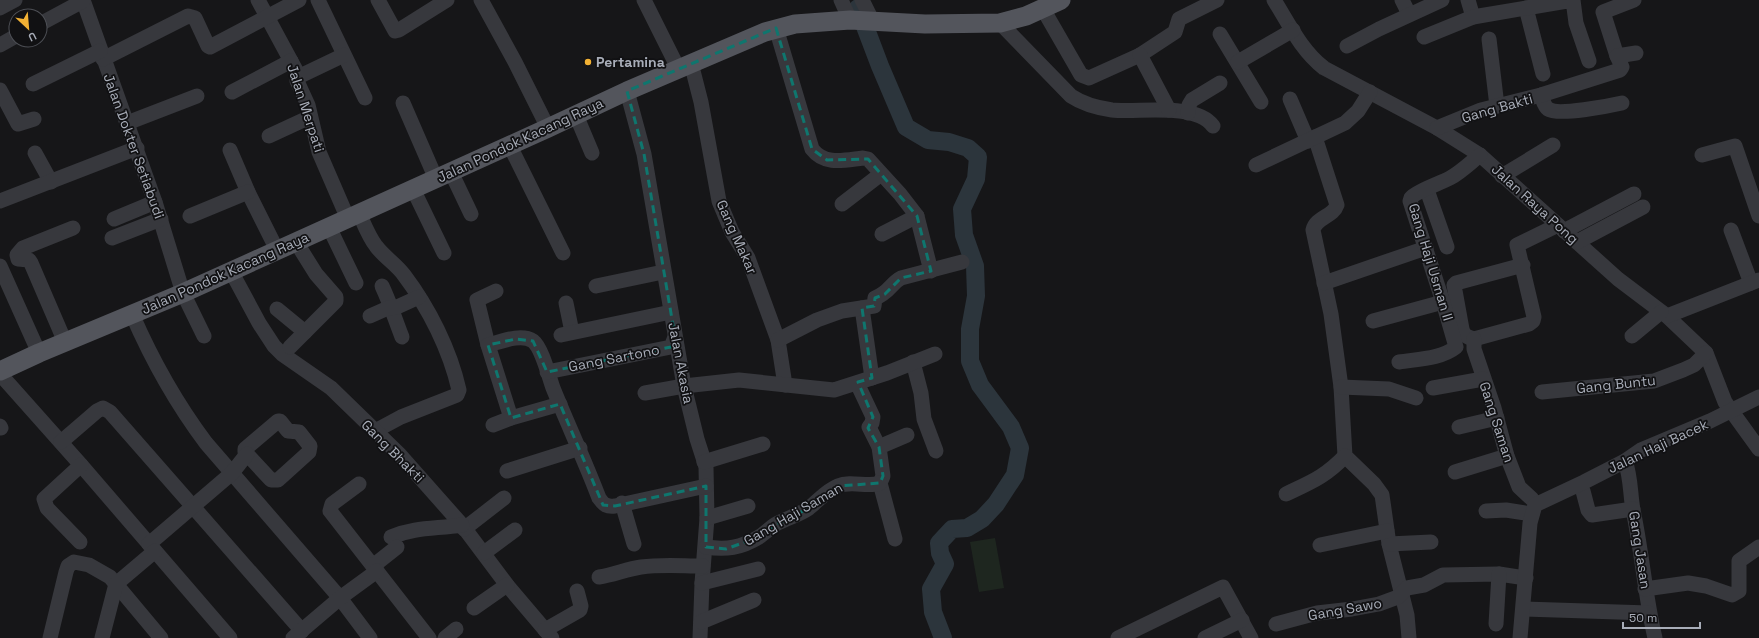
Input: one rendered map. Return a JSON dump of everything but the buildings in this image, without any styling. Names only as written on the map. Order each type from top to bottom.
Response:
[{"type":"main road","name":"Jalan Pondok Kacang Raya","points":[[0,371],[39,353],[183,293],[510,146],[627,91],[776,28],[795,24],[862,20],[925,24],[1000,23],[1043,9],[1061,0]]},
{"type":"street","points":[[0,8],[15,0]]},
{"type":"street","name":"Jalan Merpati","points":[[258,0],[298,77],[297,81],[308,105],[319,152],[353,216],[376,246],[403,274],[419,297],[440,336],[452,365],[459,390],[458,395],[401,418],[375,431]]},
{"type":"street","points":[[33,84],[188,16],[195,18],[208,46],[210,47],[299,0]]},
{"type":"street","points":[[318,0],[365,98]]},
{"type":"street","points":[[378,0],[395,31],[399,30],[446,0]]},
{"type":"street","points":[[481,0],[515,62],[548,128]]},
{"type":"street","name":"Gang Makar","points":[[644,0],[684,66],[701,102],[719,201],[732,232],[748,258],[778,340],[785,385]]},
{"type":"street","points":[[841,0],[862,20]]},
{"type":"street","points":[[862,0],[862,20]]},
{"type":"street","points":[[1043,9],[1081,75],[1085,78],[1089,78],[1140,55],[1172,36],[1177,30],[1178,21],[1217,0]]},
{"type":"street","points":[[1402,0],[1409,14]]},
{"type":"street","points":[[1347,46],[1409,14],[1442,0]]},
{"type":"street","points":[[1468,0],[1473,17]]},
{"type":"street","points":[[1424,37],[1473,17],[1572,0],[1576,23],[1589,61]]},
{"type":"street","points":[[1541,95],[1620,70],[1622,67],[1602,13],[1603,11],[1633,0]]},
{"type":"street","points":[[48,20],[83,1]]},
{"type":"street","name":"Jalan Dokter Setiabudi","points":[[83,1],[137,148],[183,293],[204,336]]},
{"type":"street","name":"Jalan Raya Pong","points":[[1278,1],[1292,30],[1314,60],[1324,68],[1437,128],[1480,155],[1618,279],[1664,314],[1706,353],[1725,402],[1730,411],[1759,449]]},
{"type":"street","points":[[1526,8],[1543,74]]},
{"type":"street","points":[[1000,23],[1071,96],[1080,101],[1111,110],[1170,110],[1188,113],[1206,118],[1213,126]]},
{"type":"street","points":[[776,28],[812,149],[818,156],[826,160],[868,159],[917,216],[931,271]]},
{"type":"street","points":[[1238,62],[1292,30]]},
{"type":"street","points":[[1220,34],[1261,102]]},
{"type":"street","points":[[1490,39],[1497,106]]},
{"type":"street","points":[[1617,56],[1636,53]]},
{"type":"street","points":[[298,77],[344,55]]},
{"type":"street","points":[[1140,55],[1170,110]]},
{"type":"street","points":[[232,92],[291,61]]},
{"type":"street","points":[[1188,113],[1189,105],[1192,100],[1220,83]]},
{"type":"street","points":[[0,90],[18,124],[34,119]]},
{"type":"street","name":"Jalan Akasia","points":[[627,91],[644,154],[663,272],[684,386],[706,467],[706,547],[703,566],[700,638]]},
{"type":"street","points":[[1256,165],[1345,123],[1365,102],[1370,92]]},
{"type":"street","name":"Gang Bakti","points":[[1437,128],[1468,115],[1541,95],[1546,107],[1554,111],[1602,107],[1622,103]]},
{"type":"street","points":[[127,123],[197,96]]},
{"type":"street","points":[[1290,99],[1311,139],[1337,205],[1335,210],[1314,225],[1313,230],[1330,314],[1341,387],[1345,456],[1359,468],[1380,491],[1384,504],[1388,537],[1407,615],[1410,638]]},
{"type":"street","points":[[403,103],[444,175],[471,214]]},
{"type":"street","points":[[576,115],[592,153]]},
{"type":"street","points":[[269,136],[310,117]]},
{"type":"street","points":[[1502,176],[1553,145]]},
{"type":"street","points":[[510,146],[563,253]]},
{"type":"street","points":[[1702,155],[1735,146],[1759,216]]},
{"type":"street","points":[[0,202],[137,148]]},
{"type":"street","points":[[230,150],[248,192],[277,250]]},
{"type":"street","points":[[35,153],[51,182]]},
{"type":"street","name":"Gang Haji Usman II","points":[[1400,362],[1438,356],[1456,347],[1410,201],[1412,196],[1458,174],[1480,155]]},
{"type":"street","points":[[842,204],[881,174]]},
{"type":"street","points":[[413,189],[444,253]]},
{"type":"street","points":[[1427,190],[1447,247]]},
{"type":"street","points":[[190,216],[248,192]]},
{"type":"street","points":[[1523,265],[1456,283],[1454,285],[1463,334],[1474,339],[1529,324],[1533,321],[1534,317],[1523,265],[1517,245],[1561,228],[1634,194]]},
{"type":"street","points":[[114,219],[155,202]]},
{"type":"street","points":[[1577,242],[1643,207]]},
{"type":"street","points":[[882,234],[917,216]]},
{"type":"street","points":[[112,238],[161,220]]},
{"type":"street","points":[[329,227],[356,283]]},
{"type":"street","points":[[65,342],[31,263],[28,260],[18,259],[17,255],[23,248],[73,228]]},
{"type":"street","points":[[1632,336],[1664,314],[1755,281],[1731,230]]},
{"type":"street","points":[[290,347],[336,301],[336,297],[316,274],[296,242]]},
{"type":"street","points":[[1324,283],[1426,248]]},
{"type":"street","points":[[778,340],[817,320],[842,311],[874,306],[876,298],[885,294],[897,280],[901,278],[962,262]]},
{"type":"street","points":[[0,266],[39,353]]},
{"type":"street","name":"Gang Bhakti","points":[[231,271],[259,323],[274,346],[282,354],[331,388],[400,456],[463,527],[507,585],[548,634]]},
{"type":"street","points":[[596,286],[663,272]]},
{"type":"street","points":[[382,286],[393,309],[392,314],[402,337]]},
{"type":"street","points":[[496,291],[471,302],[488,345],[511,418]]},
{"type":"street","points":[[370,316],[388,308],[393,309],[419,297]]},
{"type":"street","points":[[1373,321],[1443,302]]},
{"type":"street","points":[[566,304],[567,334],[671,312]]},
{"type":"street","points":[[862,308],[872,378]]},
{"type":"street","points":[[277,309],[305,332]]},
{"type":"street","points":[[132,314],[148,350],[181,409],[206,443],[340,598],[361,635]]},
{"type":"street","name":"Gang Sartono","points":[[547,372],[671,347],[675,337]]},
{"type":"street","points":[[488,345],[516,339],[526,339],[533,342],[541,354],[560,404],[603,505],[609,507],[706,486]]},
{"type":"street","name":"Gang Saman","points":[[1474,339],[1474,349],[1497,418],[1507,456],[1519,488],[1533,506]]},
{"type":"street","name":"Gang Buntu","points":[[1542,392],[1654,381],[1694,365],[1706,353]]},
{"type":"street","points":[[645,394],[684,386],[739,380],[834,390],[872,378],[935,354]]},
{"type":"street","points":[[913,362],[922,393],[924,419],[936,451]]},
{"type":"street","points":[[0,374],[61,442],[230,638]]},
{"type":"street","points":[[1433,388],[1483,379]]},
{"type":"street","points":[[857,383],[867,401],[873,418],[869,427],[879,447],[883,476],[880,483],[895,539]]},
{"type":"street","points":[[1341,387],[1389,389],[1416,398]]},
{"type":"street","name":"Jalan Haji Bacek","points":[[1533,506],[1625,461],[1646,448],[1759,397]]},
{"type":"street","points":[[493,425],[511,418],[560,404]]},
{"type":"street","points":[[61,442],[97,411],[103,408],[110,412],[192,507],[297,634],[375,568],[394,542],[413,530],[463,527],[504,498]]},
{"type":"street","points":[[1459,428],[1497,418]]},
{"type":"street","points":[[879,447],[907,435]]},
{"type":"street","points":[[704,462],[763,444]]},
{"type":"street","points":[[507,471],[580,448]]},
{"type":"street","points":[[102,638],[116,584],[192,507],[232,473],[247,454]]},
{"type":"street","points":[[1286,494],[1324,476],[1345,456]]},
{"type":"street","points":[[1456,474],[1507,456]]},
{"type":"street","name":"Gang Jasan","points":[[1625,461],[1631,482],[1633,508],[1637,525],[1645,589],[1655,638]]},
{"type":"street","points":[[80,542],[48,508],[44,499],[81,465]]},
{"type":"street","name":"Gang Haji Saman","points":[[706,547],[726,549],[759,537],[775,525],[803,512],[822,496],[838,486],[850,483],[880,483]]},
{"type":"street","points":[[359,484],[332,504],[330,511],[429,638]]},
{"type":"street","points":[[1583,491],[1588,510],[1592,515],[1633,508]]},
{"type":"street","points":[[622,503],[634,544]]},
{"type":"street","points":[[707,518],[748,506]]},
{"type":"street","points":[[1486,512],[1533,506],[1520,638]]},
{"type":"street","points":[[484,554],[515,530]]},
{"type":"street","points":[[1320,545],[1388,537],[1431,542]]},
{"type":"street","points":[[1645,589],[1688,583],[1706,586],[1732,595],[1739,591],[1739,561],[1759,547]]},
{"type":"street","points":[[50,638],[68,566],[74,562],[89,564],[105,573],[162,638]]},
{"type":"street","points":[[599,577],[614,575],[639,568],[662,565],[703,566]]},
{"type":"street","points":[[702,583],[758,569]]},
{"type":"street","points":[[1496,624],[1499,574]]},
{"type":"street","name":"Gang Sawo","points":[[1276,624],[1317,613],[1379,604],[1398,597],[1408,588],[1427,584],[1443,575],[1499,574],[1526,578]]},
{"type":"street","points":[[474,608],[507,585]]},
{"type":"street","points":[[1118,638],[1220,588],[1225,589],[1251,638]]},
{"type":"street","points":[[548,634],[580,610],[581,606],[577,591]]},
{"type":"street","points":[[701,622],[754,600]]},
{"type":"street","points":[[1524,609],[1649,613]]},
{"type":"street","points":[[1205,638],[1242,620]]},
{"type":"highlighted area","points":[[776,28],[812,149],[827,160],[868,159],[917,216],[931,271],[901,278],[885,294],[875,298],[874,306],[862,308],[872,378],[858,382],[873,417],[868,428],[879,447],[883,476],[880,483],[839,486],[803,511],[775,525],[759,537],[726,549],[706,547],[706,486],[615,506],[603,505],[560,404],[511,418],[488,345],[516,339],[533,341],[547,372],[671,347],[675,337],[644,154],[627,91]]},
{"type":"shaded area","points":[[995,538],[1004,588],[979,592],[970,542]]},
{"type":"waterway","points":[[858,8],[880,66],[906,127],[928,140],[949,142],[968,148],[978,157],[976,179],[962,209],[964,235],[975,266],[976,296],[970,329],[970,361],[980,385],[1011,427],[1020,448],[1015,475],[996,504],[982,519],[967,528],[952,529],[939,543],[940,553],[945,564],[931,589],[933,612],[943,638]]},
{"type":"place","name":"Pertamina","points":[[588,62]]}]
